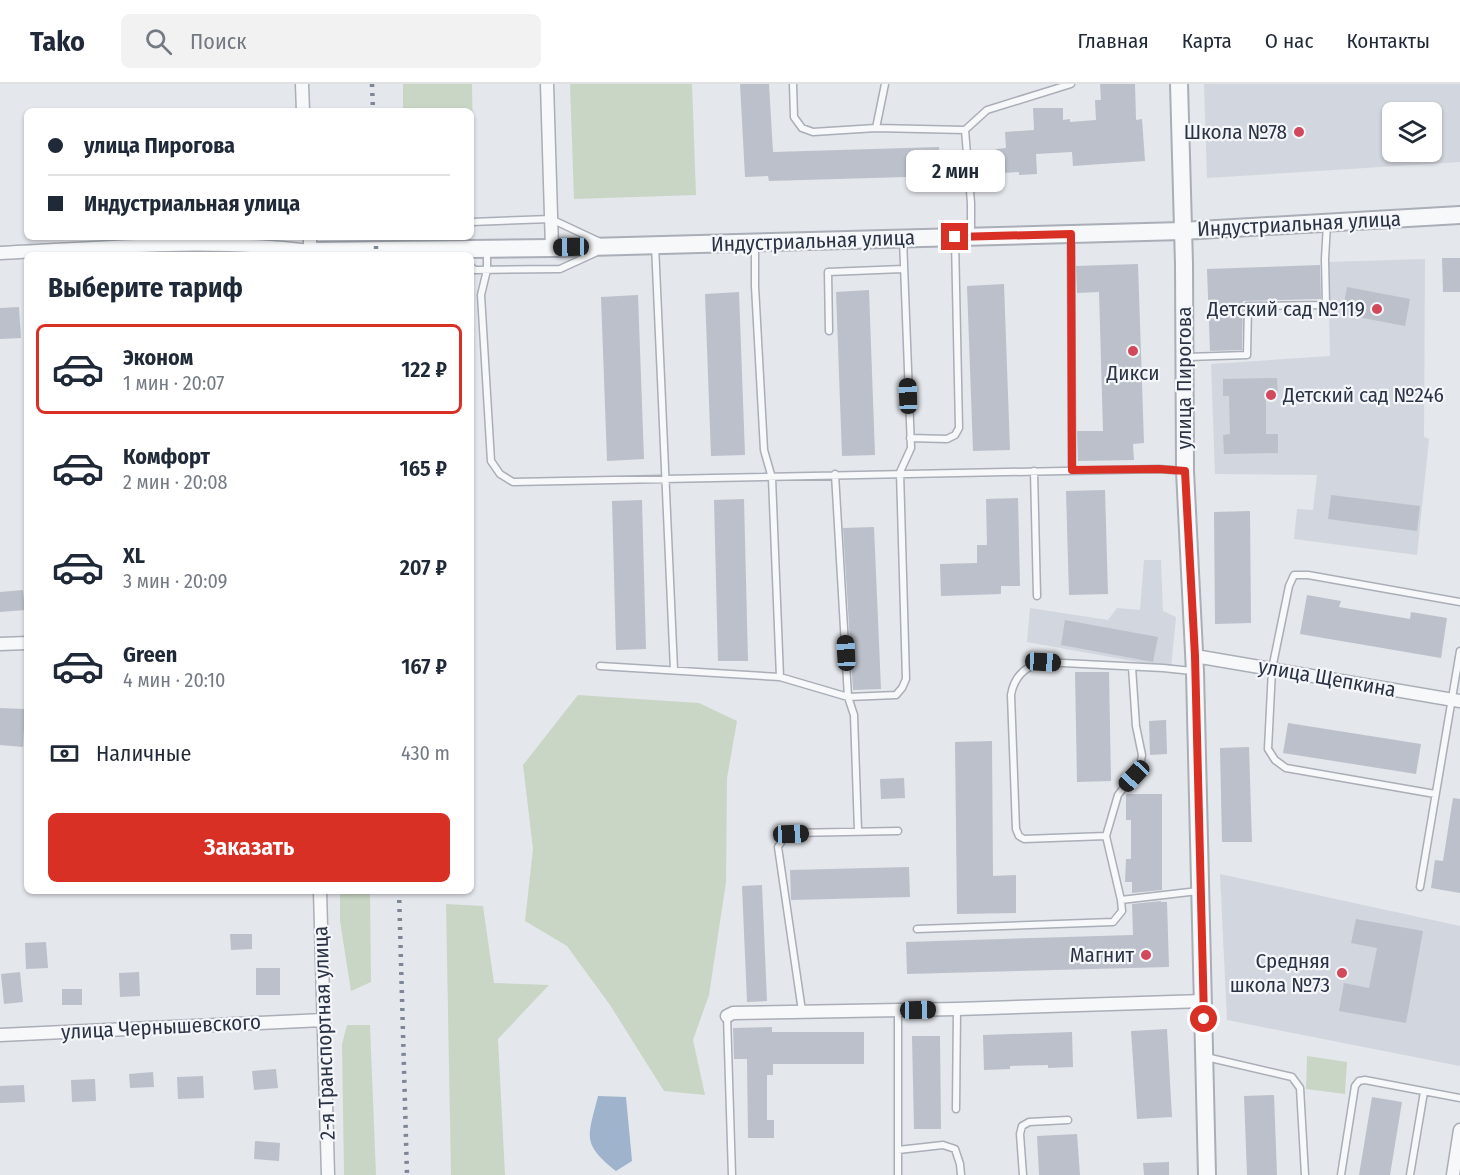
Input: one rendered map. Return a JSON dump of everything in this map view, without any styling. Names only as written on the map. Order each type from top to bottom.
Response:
[{"type":"street","points":[[302,84],[303,108]]},
{"type":"street","points":[[547,84],[552,248]]},
{"type":"street","name":"улица Пирогова","points":[[1179,84],[1185,471],[1195,664],[1207,1175]]},
{"type":"street","name":"Индустриальная улица","points":[[310,248],[552,248],[1182,231],[1460,215]]},
{"type":"street","points":[[25,252],[229,244],[310,248]]},
{"type":"street","points":[[0,253],[24,252]]},
{"type":"street","points":[[0,644],[24,643]]},
{"type":"street","name":"улица Щепкина","points":[[1195,664],[1272,669],[1456,700]]},
{"type":"street","name":"2-я Транспортная улица","points":[[320,894],[328,1175]]},
{"type":"street","points":[[727,1016],[733,1013],[957,1010],[1204,1001]]},
{"type":"street","name":"улица Чернышевского","points":[[0,1035],[323,1020]]},
{"type":"street","points":[[1453,1175],[1460,1130]]},
{"type":"lane","points":[[793,84],[794,117],[802,128],[813,132],[876,128],[965,130],[987,110],[1071,84]]},
{"type":"lane","points":[[876,128],[885,84]]},
{"type":"lane","points":[[910,438],[947,439],[955,435],[959,428],[963,237],[971,203],[965,130]]},
{"type":"lane","points":[[474,222],[551,219],[609,246]]},
{"type":"lane","points":[[1184,358],[1247,355],[1248,306],[1326,305],[1327,222]]},
{"type":"lane","points":[[1071,234],[1072,470]]},
{"type":"lane","points":[[600,666],[780,677],[848,698],[896,695],[902,688],[906,679],[900,472],[911,448],[903,239]]},
{"type":"lane","points":[[755,243],[755,286],[764,450],[772,478],[780,677]]},
{"type":"lane","points":[[655,245],[674,670]]},
{"type":"lane","points":[[474,269],[560,268],[609,246]]},
{"type":"lane","points":[[487,249],[487,270],[481,295],[491,461],[500,474],[513,482],[772,478],[900,472],[1159,469],[1185,471]]},
{"type":"lane","points":[[829,331],[828,272],[903,269]]},
{"type":"lane","points":[[1034,471],[1037,596]]},
{"type":"lane","points":[[835,474],[848,698],[854,715],[858,831]]},
{"type":"lane","points":[[1436,794],[1286,768],[1275,760],[1268,749],[1272,669],[1289,586],[1294,574],[1460,602]]},
{"type":"lane","points":[[1420,887],[1436,794],[1456,700],[1460,651]]},
{"type":"lane","points":[[1106,836],[1024,839],[1019,836],[1016,829],[1012,687],[1016,679],[1026,669],[1043,662],[1163,668],[1195,664]]},
{"type":"lane","points":[[917,929],[1113,922],[1122,911],[1106,836],[1118,795],[1140,767],[1142,755],[1136,726],[1132,667]]},
{"type":"lane","points":[[802,1012],[778,847],[783,839],[791,834],[898,831]]},
{"type":"lane","points":[[1121,900],[1201,891]]},
{"type":"lane","points":[[956,1109],[957,1010]]},
{"type":"lane","points":[[898,1011],[898,1175]]},
{"type":"lane","points":[[727,1016],[732,1175]]},
{"type":"lane","points":[[1205,1057],[1292,1077],[1298,1082],[1305,1175]]},
{"type":"lane","points":[[1341,1175],[1355,1086],[1359,1081],[1365,1080],[1460,1098]]},
{"type":"lane","points":[[1410,1175],[1424,1092]]},
{"type":"lane","points":[[1023,1175],[1020,1134],[1022,1126],[1029,1122],[1068,1120]]},
{"type":"lane","points":[[898,1150],[943,1146],[955,1149],[961,1175]]},
{"type":"shaded area","name":"Школа №78","points":[[1204,84],[1460,84],[1460,162],[1207,178]]},
{"type":"shaded area","points":[[1425,259],[1424,437],[1429,439],[1417,555],[1294,539],[1297,509],[1313,510],[1317,475],[1215,474],[1211,364],[1330,356],[1328,262]]},
{"type":"shaded area","points":[[1144,560],[1161,560],[1163,611],[1176,617],[1171,668],[1027,642],[1030,608],[1108,620],[1117,608],[1140,610]]},
{"type":"shaded area","name":"Средняя школа №73","points":[[1220,874],[1460,926],[1460,1066],[1227,1020]]},
{"type":"green space","points":[[403,84],[472,84],[472,108],[403,108]]},
{"type":"green space","points":[[570,84],[692,84],[696,195],[574,199]]},
{"type":"green space","points":[[578,695],[699,703],[737,721],[727,778],[726,882],[709,995],[693,1040],[705,1095],[664,1091],[610,1005],[567,946],[525,921],[533,849],[523,765]]},
{"type":"green space","points":[[340,894],[370,894],[371,982],[351,991],[340,921]]},
{"type":"green space","points":[[446,904],[483,906],[494,983],[549,985],[498,1039],[505,1175],[451,1175]]},
{"type":"green space","points":[[347,1025],[370,1025],[376,1175],[344,1175],[342,1044]]},
{"type":"green space","points":[[1307,1056],[1347,1062],[1345,1094],[1306,1089]]},
{"type":"water","points":[[598,1096],[626,1097],[632,1161],[616,1171],[597,1153],[590,1138]]},
{"type":"building","points":[[740,84],[769,84],[773,152],[939,147],[940,176],[769,181],[768,176],[745,177]]},
{"type":"building","points":[[1100,84],[1135,84],[1136,120],[1142,119],[1145,161],[1073,166],[1072,152],[1036,154],[1037,174],[1003,173],[1003,163],[997,163],[996,149],[1006,148],[1005,132],[1034,130],[1033,108],[1063,108],[1063,120],[1070,119],[1070,122],[1096,120],[1095,100],[1101,100]]},
{"type":"building","points":[[1442,258],[1460,258],[1460,292],[1443,292]]},
{"type":"building","points":[[1138,264],[1144,443],[1133,444],[1134,460],[1078,461],[1077,431],[1103,431],[1099,292],[1077,293],[1076,266]]},
{"type":"building","points":[[1320,265],[1321,299],[1243,301],[1242,350],[1210,351],[1207,269]]},
{"type":"building","points":[[1004,284],[1010,450],[973,451],[967,286]]},
{"type":"building","points":[[1347,287],[1410,299],[1405,326],[1342,314]]},
{"type":"building","points":[[869,290],[875,455],[842,456],[836,292]]},
{"type":"building","points":[[739,292],[745,455],[711,456],[705,294]]},
{"type":"building","points":[[638,295],[644,459],[607,461],[601,297]]},
{"type":"building","points":[[19,307],[21,338],[0,339],[0,308]]},
{"type":"building","points":[[1277,378],[1278,397],[1266,397],[1266,434],[1278,434],[1278,453],[1224,454],[1223,435],[1230,434],[1229,396],[1223,396],[1223,379]]},
{"type":"building","points":[[1105,490],[1108,594],[1069,595],[1066,491]]},
{"type":"building","points":[[1331,495],[1420,506],[1417,531],[1328,519]]},
{"type":"building","points":[[1018,498],[1020,586],[1001,586],[1001,594],[941,596],[940,564],[977,563],[977,545],[987,545],[986,499]]},
{"type":"building","points":[[744,499],[748,661],[718,661],[714,500]]},
{"type":"building","points":[[642,500],[646,649],[616,650],[612,501]]},
{"type":"building","points":[[1250,511],[1251,623],[1215,624],[1214,512]]},
{"type":"building","points":[[874,527],[881,689],[853,690],[843,528]]},
{"type":"building","points":[[23,590],[24,610],[0,612],[0,592]]},
{"type":"building","points":[[1307,595],[1341,601],[1339,607],[1410,619],[1411,612],[1447,618],[1441,658],[1300,634]]},
{"type":"building","points":[[1065,620],[1158,637],[1153,662],[1061,645]]},
{"type":"building","points":[[1075,672],[1109,672],[1111,781],[1077,782]]},
{"type":"building","points":[[0,708],[24,709],[23,747],[0,745]]},
{"type":"building","points":[[1166,720],[1167,754],[1150,755],[1149,721]]},
{"type":"building","points":[[1288,723],[1421,744],[1416,774],[1283,753]]},
{"type":"building","points":[[992,741],[993,876],[1016,875],[1016,913],[957,914],[955,742]]},
{"type":"building","points":[[1249,747],[1252,842],[1222,842],[1220,748]]},
{"type":"building","points":[[904,778],[905,798],[881,799],[880,779]]},
{"type":"building","points":[[1126,794],[1162,794],[1162,890],[1132,893],[1132,882],[1125,882],[1126,859],[1131,859],[1131,820],[1126,820]]},
{"type":"building","points":[[1453,798],[1460,799],[1460,893],[1431,888],[1435,860],[1443,861]]},
{"type":"building","points":[[909,867],[910,897],[791,900],[790,870]]},
{"type":"building","points":[[762,885],[767,1001],[747,1002],[742,886]]},
{"type":"building","points":[[1167,902],[1169,967],[907,974],[906,942],[1133,935],[1132,904]]},
{"type":"building","name":"Средняя школа №73","points":[[1356,919],[1423,931],[1406,1023],[1339,1011],[1344,983],[1369,988],[1377,948],[1351,943]]},
{"type":"building","points":[[230,934],[252,934],[252,949],[231,950]]},
{"type":"building","points":[[46,942],[48,968],[26,969],[25,943]]},
{"type":"building","points":[[256,968],[280,968],[280,995],[256,995]]},
{"type":"building","points":[[20,972],[23,1002],[4,1004],[1,974]]},
{"type":"building","points":[[139,972],[140,996],[120,997],[119,973]]},
{"type":"building","points":[[62,989],[82,989],[82,1005],[62,1005]]},
{"type":"building","points":[[772,1027],[772,1032],[864,1032],[864,1064],[773,1064],[773,1075],[767,1075],[767,1120],[774,1120],[774,1138],[748,1138],[747,1059],[734,1059],[733,1028]]},
{"type":"building","points":[[1167,1029],[1172,1117],[1137,1119],[1131,1031]]},
{"type":"building","points":[[1072,1032],[1073,1067],[1010,1066],[1010,1069],[984,1070],[983,1035]]},
{"type":"building","points":[[912,1036],[940,1036],[941,1129],[914,1129]]},
{"type":"building","points":[[276,1069],[278,1088],[254,1090],[252,1071]]},
{"type":"building","points":[[153,1072],[154,1087],[130,1088],[129,1074]]},
{"type":"building","points":[[203,1076],[204,1098],[178,1099],[177,1077]]},
{"type":"building","points":[[95,1079],[96,1101],[72,1102],[71,1080]]},
{"type":"building","points":[[24,1085],[25,1102],[0,1103],[0,1086]]},
{"type":"building","points":[[1274,1095],[1277,1175],[1247,1175],[1244,1096]]},
{"type":"building","points":[[1372,1097],[1402,1102],[1390,1175],[1359,1175]]},
{"type":"building","points":[[1077,1134],[1080,1175],[1039,1175],[1037,1136]]},
{"type":"building","points":[[255,1141],[280,1143],[279,1161],[254,1159]]},
{"type":"building","points":[[1169,1162],[1169,1175],[1144,1175],[1143,1163]]},
{"type":"railway","points":[[372,84],[373,108]]},
{"type":"railway","points":[[376,240],[376,252]]},
{"type":"railway","points":[[399,894],[407,1175]]},
{"type":"place","name":"Школа №78","points":[[1299,132]]},
{"type":"place","name":"Детский сад №119","points":[[1377,309]]},
{"type":"place","name":"Дикси","points":[[1133,351]]},
{"type":"place","name":"Детский сад №246","points":[[1271,395]]},
{"type":"place","name":"Магнит","points":[[1146,955]]},
{"type":"place","name":"Средняя школа №73","points":[[1342,973]]},
{"type":"route","points":[[955,237],[1071,234],[1072,470],[1185,471],[1195,656],[1204,1019]]}]
